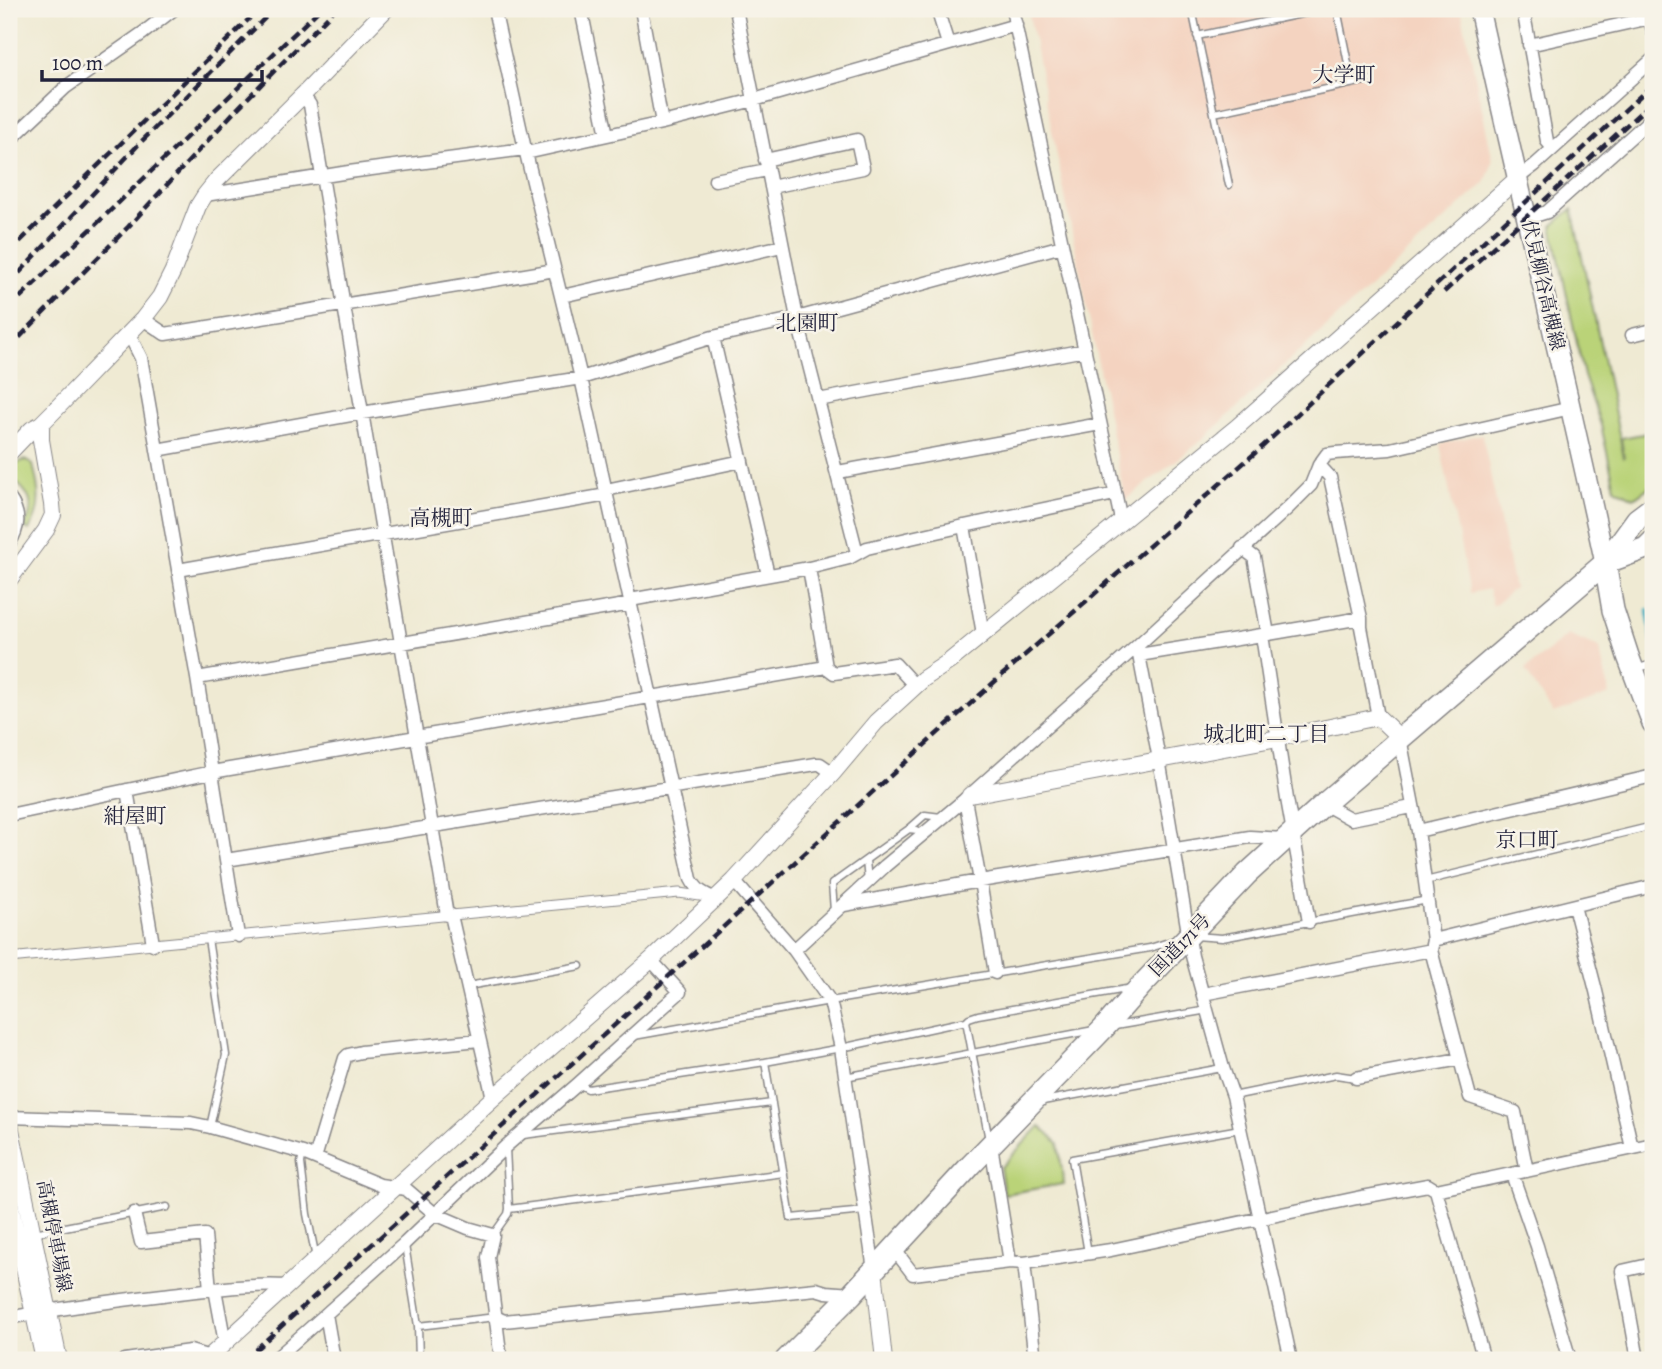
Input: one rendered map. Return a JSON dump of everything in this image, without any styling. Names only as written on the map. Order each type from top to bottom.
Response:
[{"type":"highway","name":"国道171号","points":[[786,1360],[852,1294],[1247,874],[1324,804],[1605,562],[1637,519],[1653,507]]},
{"type":"highway","name":"国道171号","points":[[1605,562],[1646,548],[1653,541]]},
{"type":"highway","points":[[1605,562],[1613,610],[1643,667],[1653,723]]},
{"type":"main road","name":"伏見柳谷高槻線","points":[[1479,9],[1605,562]]},
{"type":"street","points":[[9,141],[66,87],[174,9]]},
{"type":"street","points":[[9,453],[143,320],[167,284],[194,214],[217,180],[386,9]]},
{"type":"street","points":[[494,9],[581,378],[691,879],[696,889],[716,899]]},
{"type":"street","points":[[581,9],[607,135]]},
{"type":"street","points":[[641,9],[663,123]]},
{"type":"street","points":[[736,9],[797,318],[858,553]]},
{"type":"street","points":[[937,9],[948,44]]},
{"type":"street","points":[[1012,9],[1121,520]]},
{"type":"street","points":[[1523,9],[1547,141],[1553,148]]},
{"type":"street","points":[[1529,45],[1649,13],[1653,32]]},
{"type":"street","points":[[205,195],[349,172],[526,151],[607,135],[754,100],[1016,25]]},
{"type":"street","points":[[125,1360],[190,1352],[208,1359],[492,1098],[651,960],[716,899],[833,773],[876,722],[915,686],[950,661],[1237,427],[1653,59]]},
{"type":"street","points":[[303,95],[310,105],[323,177],[432,826],[449,915],[492,1098]]},
{"type":"street","points":[[1528,218],[1547,212],[1651,123]]},
{"type":"street","points":[[715,180],[857,140],[863,168],[771,187]]},
{"type":"street","points":[[562,296],[782,246]]},
{"type":"street","points":[[157,450],[362,413],[581,378],[713,337],[797,318],[1062,246]]},
{"type":"street","points":[[143,320],[164,334],[555,270]]},
{"type":"street","points":[[1632,335],[1653,330]]},
{"type":"street","points":[[129,334],[141,358],[197,678],[238,936]]},
{"type":"street","points":[[713,337],[768,575]]},
{"type":"street","points":[[818,400],[1084,350]]},
{"type":"street","points":[[794,950],[922,833],[1137,651],[1311,485],[1327,454],[1390,449],[1571,408]]},
{"type":"street","points":[[9,580],[46,530],[52,515],[41,424]]},
{"type":"street","points":[[838,472],[1100,424]]},
{"type":"street","points":[[178,570],[606,493],[742,461]]},
{"type":"street","points":[[1319,465],[1331,477],[1361,618],[1378,717],[1400,738],[1418,831],[1432,945],[1470,1097],[1515,1112],[1527,1171]]},
{"type":"street","points":[[197,678],[809,568],[849,558],[867,548],[1115,494]]},
{"type":"street","points":[[9,498],[16,510],[18,525],[9,544]]},
{"type":"street","points":[[964,526],[983,634]]},
{"type":"street","points":[[1242,548],[1254,557],[1289,835],[1309,922]]},
{"type":"street","points":[[809,568],[826,667],[834,673],[895,664],[915,686]]},
{"type":"street","points":[[1137,651],[1265,635],[1361,618]]},
{"type":"street","points":[[1137,651],[1159,759],[1192,956],[1233,1096],[1291,1360]]},
{"type":"street","points":[[9,815],[212,772],[826,667]]},
{"type":"street","points":[[967,797],[1378,717]]},
{"type":"street","points":[[226,860],[816,764],[833,773]]},
{"type":"street","points":[[1418,831],[1653,776]]},
{"type":"street","points":[[127,790],[153,944]]},
{"type":"street","points":[[967,797],[995,973]]},
{"type":"street","points":[[1324,804],[1351,819],[1412,807]]},
{"type":"street","points":[[839,909],[980,881],[1174,849],[1250,837],[1289,835]]},
{"type":"street","points":[[734,881],[794,950],[830,1001],[841,1048],[874,1270],[884,1360]]},
{"type":"street","points":[[1203,994],[1432,945],[1653,886]]},
{"type":"street","points":[[9,958],[678,893],[716,899]]},
{"type":"street","points":[[1574,906],[1632,1149]]},
{"type":"street","points":[[274,1360],[405,1243],[505,1147],[680,992],[651,960]]},
{"type":"street","points":[[309,1156],[348,1055],[480,1040]]},
{"type":"street","points":[[1356,1078],[1460,1059]]},
{"type":"street","points":[[9,1119],[191,1123],[309,1156],[380,1185],[406,1189],[435,1214],[493,1235],[488,1257],[501,1360]]},
{"type":"street","name":"高槻停車場線","points":[[9,1119],[32,1233],[44,1360]]},
{"type":"street","points":[[1436,1190],[1653,1144]]},
{"type":"street","points":[[991,1145],[1010,1262]]},
{"type":"street","points":[[1512,1174],[1537,1246],[1570,1360]]},
{"type":"street","points":[[894,1249],[914,1274],[1010,1262],[1024,1263],[1088,1253],[1428,1185],[1436,1190],[1484,1360]]},
{"type":"street","name":"高槻停車場線","points":[[9,1200],[41,1312],[59,1360]]},
{"type":"street","points":[[134,1213],[141,1242],[205,1235],[212,1289],[225,1343]]},
{"type":"street","points":[[1024,1263],[1035,1360]]},
{"type":"street","points":[[1639,1360],[1622,1271],[1653,1264]]},
{"type":"street","points":[[9,1318],[94,1303],[212,1289],[287,1286]]},
{"type":"street","points":[[496,1317],[504,1321],[816,1289],[826,1293],[852,1294]]},
{"type":"street","points":[[326,1314],[334,1360]]},
{"type":"lane","points":[[1192,9],[1229,185]]},
{"type":"lane","points":[[1197,36],[1325,9]]},
{"type":"lane","points":[[1337,9],[1352,83]]},
{"type":"lane","points":[[1214,113],[1369,80]]},
{"type":"lane","points":[[839,909],[832,884],[925,815],[942,817]]},
{"type":"lane","points":[[1425,881],[1653,826]]},
{"type":"lane","points":[[909,829],[922,833]]},
{"type":"lane","points":[[866,860],[868,882]]},
{"type":"lane","points":[[630,1037],[1150,948],[1189,935],[1222,938],[1428,900]]},
{"type":"lane","points":[[208,939],[226,1055],[210,1127]]},
{"type":"lane","points":[[467,986],[580,966]]},
{"type":"lane","points":[[578,1084],[588,1089],[765,1062],[966,1021],[978,1015],[1140,987]]},
{"type":"lane","points":[[845,1077],[1208,1010]]},
{"type":"lane","points":[[966,1021],[991,1145]]},
{"type":"lane","points":[[765,1062],[791,1218],[864,1211]]},
{"type":"lane","points":[[1031,1103],[1223,1068]]},
{"type":"lane","points":[[1233,1096],[1336,1075],[1356,1078]]},
{"type":"lane","points":[[518,1136],[772,1103]]},
{"type":"lane","points":[[1088,1253],[1072,1158],[1240,1129]]},
{"type":"lane","points":[[493,1235],[509,1209],[505,1147]]},
{"type":"lane","points":[[309,1156],[301,1163],[316,1259]]},
{"type":"lane","points":[[509,1209],[784,1173]]},
{"type":"lane","points":[[32,1233],[167,1207]]},
{"type":"lane","points":[[405,1243],[418,1326],[419,1360]]},
{"type":"lane","points":[[418,1326],[496,1317]]},
{"type":"shaded area","points":[[1028,9],[1461,9],[1493,161],[1485,183],[1196,445],[1125,500]]},
{"type":"shaded area","points":[[1482,434],[1514,588],[1493,606],[1488,589],[1470,593],[1440,444]]},
{"type":"shaded area","points":[[1568,635],[1599,648],[1610,694],[1553,714],[1525,670]]},
{"type":"green space","points":[[1572,209],[1624,458],[1621,438],[1653,432],[1653,484],[1634,498],[1615,488],[1601,425],[1584,376],[1552,226]]},
{"type":"green space","points":[[25,460],[33,465],[38,490],[38,506],[29,530],[24,527],[30,511],[29,499],[22,487],[9,475],[17,463]]},
{"type":"green space","points":[[1040,1126],[1058,1143],[1064,1184],[1004,1194],[1000,1168]]},
{"type":"waterway","points":[[1648,610],[1653,641]]},
{"type":"railway","points":[[9,284],[139,144],[274,9]]},
{"type":"railway","points":[[9,308],[320,9]]},
{"type":"railway","points":[[9,348],[335,9]]},
{"type":"railway","points":[[9,252],[250,18]]},
{"type":"railway","points":[[244,1360],[1001,676],[1263,446],[1653,84]]},
{"type":"railway","points":[[1444,292],[1653,101]]},
{"type":"district","name":"大学町","points":[[1344,75]]},
{"type":"district","name":"北園町","points":[[807,323]]},
{"type":"district","name":"高槻町","points":[[441,518]]},
{"type":"district","name":"城北町二丁目","points":[[1266,734]]},
{"type":"district","name":"紺屋町","points":[[135,816]]},
{"type":"district","name":"京口町","points":[[1527,840]]}]
